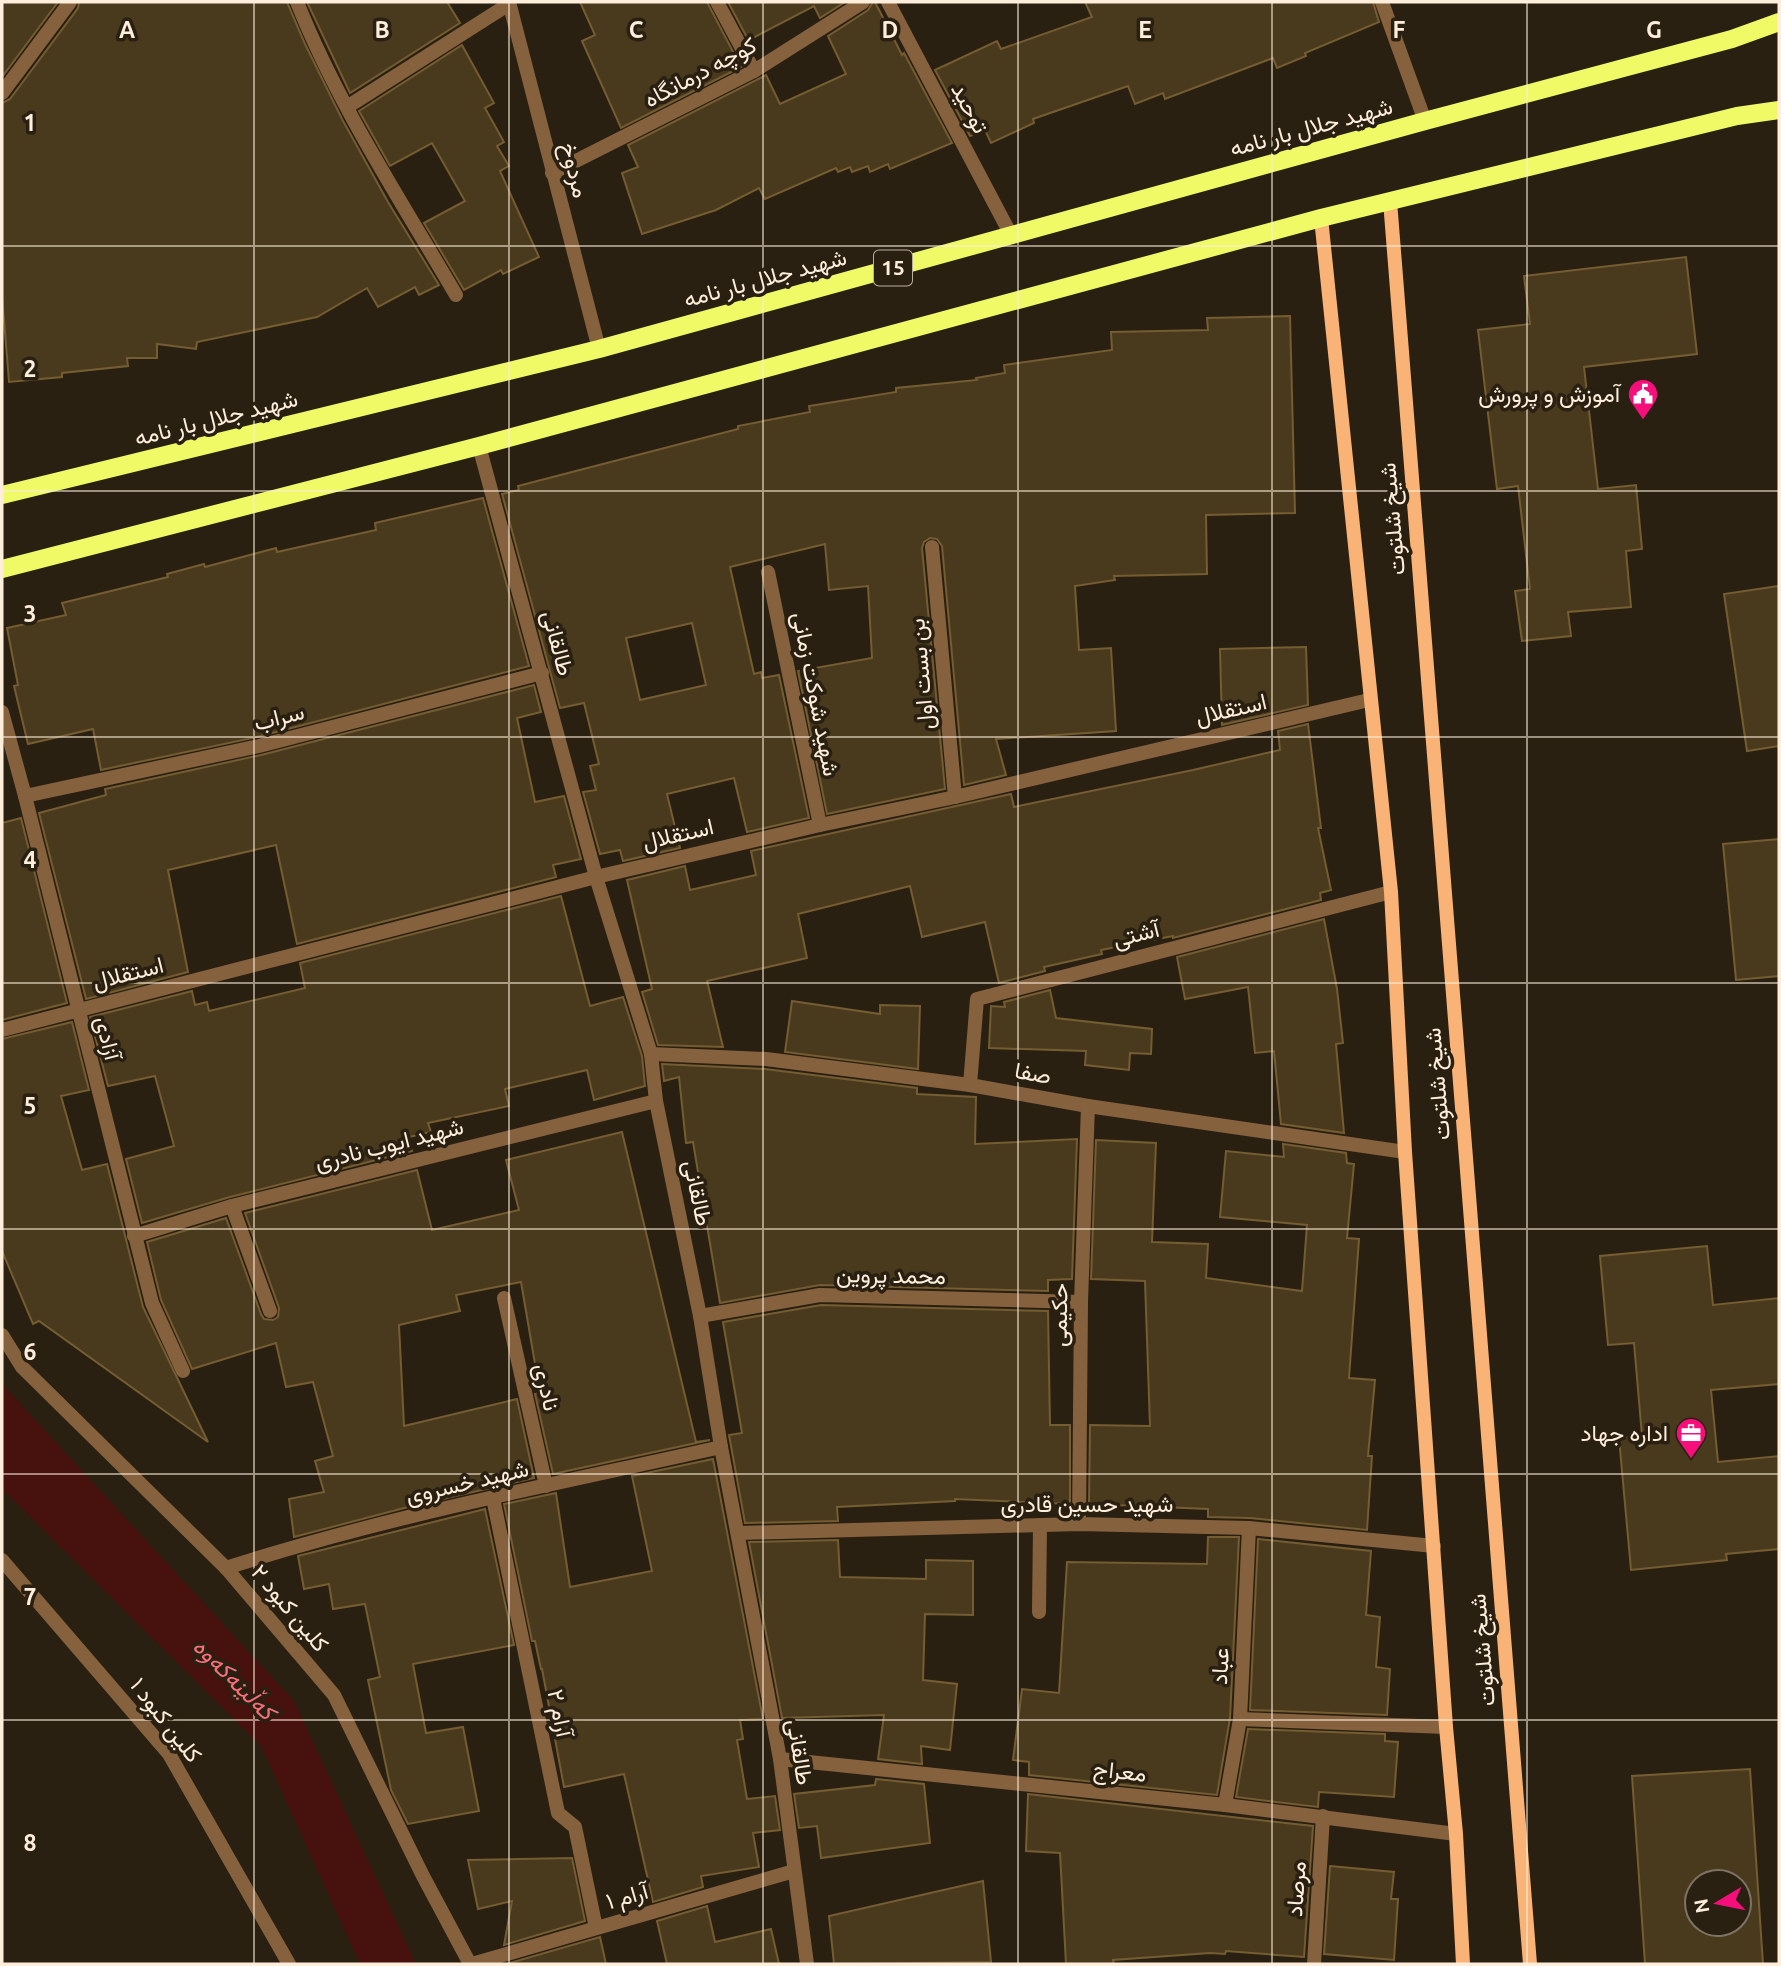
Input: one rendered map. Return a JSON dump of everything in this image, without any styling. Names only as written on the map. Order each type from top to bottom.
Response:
[{"type":"main road","name":"شهید جلال بار نامه","points":[[2,495],[598,349],[1732,39],[1779,22]]},
{"type":"main road","points":[[2,569],[479,446],[1321,218],[1737,116],[1779,110]]},
{"type":"main road","name":"شیخ شلتوت","points":[[1390,201],[1530,1964]]},
{"type":"main road","name":"شیخ شلتوت","points":[[1321,218],[1391,892],[1405,1152],[1463,1964]]},
{"type":"street","points":[[2,93],[70,2]]},
{"type":"street","points":[[297,2],[308,30],[347,107],[456,295]]},
{"type":"street","points":[[717,2],[754,71]]},
{"type":"street","name":"کوچه درمانگاه","points":[[552,173],[754,71],[863,2]]},
{"type":"street","name":"توحید","points":[[888,2],[1011,235]]},
{"type":"street","points":[[1382,2],[1425,121]]},
{"type":"street","points":[[347,107],[509,3]]},
{"type":"street","name":"مردوخ","points":[[509,3],[598,349]]},
{"type":"street","name":"طالقانی","points":[[479,446],[596,877],[651,1054],[656,1101],[700,1316],[721,1447],[780,1759],[807,1964]]},
{"type":"street","name":"بن بست اول","points":[[932,547],[955,797]]},
{"type":"street","name":"شهید شوکت زمانی","points":[[768,572],[820,825]]},
{"type":"street","name":"سراب","points":[[25,796],[259,746],[542,673]]},
{"type":"street","name":"استقلال","points":[[2,1030],[596,877],[955,797],[1369,700]]},
{"type":"street","name":"آزادی","points":[[2,712],[152,1303],[183,1371]]},
{"type":"street","name":"آشتی","points":[[970,1085],[977,999],[1391,892]]},
{"type":"street","name":"صفا","points":[[651,1054],[766,1059],[970,1085],[1088,1106],[1405,1152]]},
{"type":"street","name":"شهید ایوب نادری","points":[[134,1236],[232,1206],[656,1101]]},
{"type":"street","name":"حکیمی","points":[[1079,1524],[1081,1302],[1088,1106]]},
{"type":"street","points":[[232,1206],[270,1311]]},
{"type":"street","name":"محمد پروین","points":[[700,1316],[820,1296],[1081,1302]]},
{"type":"street","name":"نادری","points":[[504,1298],[546,1486]]},
{"type":"street","name":"کلین کبود ۲","points":[[2,1335],[22,1367],[226,1568],[334,1695],[423,1876],[471,1964]]},
{"type":"street","name":"شهید خسروی","points":[[226,1568],[288,1549],[493,1498],[721,1447]]},
{"type":"street","name":"آرام ۲","points":[[493,1498],[558,1813],[575,1827],[596,1928]]},
{"type":"street","name":"شهید حسین قادری","points":[[739,1533],[1079,1524],[1249,1528],[1434,1546]]},
{"type":"street","points":[[1039,1612],[1040,1525]]},
{"type":"street","name":"عباد","points":[[1225,1805],[1240,1718],[1249,1528]]},
{"type":"street","name":"کلین کبود ۱","points":[[2,1560],[169,1754],[289,1964]]},
{"type":"street","points":[[1240,1718],[1446,1727]]},
{"type":"street","name":"معراج","points":[[780,1759],[1225,1805],[1455,1834]]},
{"type":"street","name":"مرصاد","points":[[1314,1964],[1323,1816]]},
{"type":"street","name":"آرام ۱","points":[[471,1964],[793,1871]]},
{"type":"water","name":"کەڵینەکەوە","points":[[2,1384],[294,1701],[416,1964],[360,1964],[261,1746],[2,1489]]},
{"type":"building","points":[[2,2],[58,2],[2,77]]},
{"type":"building","points":[[79,2],[287,2],[342,119],[388,202],[439,285],[419,295],[415,287],[378,307],[367,288],[317,317],[197,342],[196,349],[157,344],[157,358],[127,358],[128,366],[62,373],[62,377],[9,382],[2,295],[2,103],[10,99],[78,8]]},
{"type":"building","points":[[307,2],[447,2],[460,23],[350,93]]},
{"type":"building","points":[[580,2],[707,2],[741,67],[621,128],[582,41],[595,35]]},
{"type":"building","points":[[728,2],[845,2],[820,18],[814,6],[749,40],[751,45]]},
{"type":"building","points":[[873,2],[902,55],[904,53],[952,143],[890,169],[888,164],[870,172],[868,166],[852,172],[850,167],[838,172],[836,168],[765,199],[759,188],[716,210],[642,234],[622,173],[638,167],[628,145],[766,75],[780,104],[846,74],[828,36],[868,10]]},
{"type":"building","points":[[1085,2],[1373,2],[1379,22],[1305,53],[1306,56],[1277,68],[1273,58],[1165,99],[1163,93],[1135,104],[1128,86],[1033,119],[1034,123],[991,143],[985,130],[970,136],[935,70],[997,41],[1001,49],[1092,17]]},
{"type":"building","points":[[462,45],[494,103],[485,108],[504,142],[497,146],[509,166],[500,171],[539,257],[503,274],[501,270],[464,290],[424,223],[465,201],[432,143],[390,166],[359,111]]},
{"type":"building","points":[[1686,257],[1697,354],[1584,367],[1598,489],[1636,485],[1642,549],[1626,551],[1631,607],[1568,612],[1571,636],[1522,641],[1515,591],[1530,589],[1518,486],[1497,489],[1478,330],[1530,324],[1524,276]]},
{"type":"building","points":[[1290,316],[1295,513],[1206,515],[1207,574],[1114,576],[1115,580],[1075,586],[1079,650],[1111,648],[1116,731],[996,739],[1006,775],[964,785],[942,546],[937,539],[930,538],[924,542],[922,548],[945,789],[827,814],[798,671],[872,658],[868,586],[829,590],[825,544],[730,567],[754,674],[761,672],[762,678],[779,675],[809,818],[747,832],[734,778],[667,794],[680,848],[623,861],[620,850],[600,854],[583,792],[596,790],[590,766],[599,764],[584,703],[560,708],[502,494],[519,490],[518,486],[738,429],[738,426],[810,412],[809,406],[896,392],[896,388],[977,380],[976,378],[1005,373],[1004,365],[1112,350],[1111,332],[1208,330],[1207,318]],"holes":[[[692,623],[706,685],[640,700],[626,638]]]},
{"type":"building","points":[[483,498],[529,666],[257,737],[101,770],[93,729],[28,744],[14,686],[18,685],[7,628],[66,615],[62,603],[168,577],[167,574],[276,548],[277,552],[376,530],[375,523]]},
{"type":"building","points":[[1779,586],[1779,746],[1747,751],[1724,594]]},
{"type":"building","points":[[1306,647],[1308,705],[1222,725],[1220,649]]},
{"type":"building","points":[[534,685],[541,712],[517,718],[535,802],[564,796],[581,859],[553,865],[556,877],[297,944],[276,845],[168,870],[188,972],[86,999],[39,813],[106,795],[105,789],[261,755]]},
{"type":"building","points":[[1308,724],[1321,828],[1318,828],[1331,890],[1320,893],[1321,900],[1173,938],[1101,950],[1102,954],[1044,967],[1045,971],[999,983],[985,922],[922,937],[910,886],[798,914],[807,958],[707,981],[723,1047],[658,1045],[642,992],[652,989],[627,880],[685,866],[690,890],[756,875],[751,851],[1011,794],[1014,807],[1193,770],[1280,750],[1278,731]]},
{"type":"building","points":[[21,818],[67,1003],[2,1020],[2,823]]},
{"type":"building","points":[[1779,839],[1779,976],[1736,980],[1723,844]]},
{"type":"building","points":[[561,896],[590,1006],[623,997],[642,1056],[645,1086],[594,1100],[587,1070],[505,1089],[509,1106],[428,1123],[431,1132],[409,1137],[412,1151],[230,1197],[142,1223],[126,1159],[174,1146],[155,1076],[108,1086],[90,1017],[192,991],[195,1005],[207,1002],[209,1011],[305,988],[300,963]]},
{"type":"building","points":[[1324,919],[1337,989],[1343,1043],[1336,1044],[1344,1133],[1281,1124],[1274,1051],[1255,1053],[1248,987],[1185,999],[1177,957]]},
{"type":"building","points":[[1050,990],[1056,1018],[1152,1029],[1151,1054],[1130,1053],[1129,1070],[1085,1065],[1086,1051],[989,1048],[991,1006],[1005,1007],[1004,1002]]},
{"type":"building","points":[[792,1001],[880,1014],[880,1005],[920,1006],[918,1069],[785,1052]]},
{"type":"building","points":[[72,1022],[89,1090],[61,1096],[82,1170],[107,1164],[143,1307],[208,1442],[39,1321],[33,1324],[2,1251],[2,1039]]},
{"type":"building","points":[[662,1064],[765,1069],[917,1088],[917,1094],[976,1097],[975,1144],[1077,1139],[1072,1279],[1048,1280],[1048,1291],[820,1285],[720,1303],[693,1142],[686,1143],[679,1077],[664,1081]]},
{"type":"building","points":[[622,1132],[696,1442],[710,1440],[553,1474],[535,1394],[540,1393],[521,1282],[456,1295],[460,1311],[399,1325],[404,1426],[517,1399],[534,1478],[294,1537],[289,1499],[324,1492],[315,1461],[333,1456],[313,1382],[286,1387],[276,1343],[192,1369],[161,1300],[147,1242],[226,1218],[261,1314],[264,1319],[273,1320],[278,1317],[279,1308],[245,1213],[417,1170],[432,1230],[519,1210],[506,1160]]},
{"type":"building","points":[[1096,1140],[1156,1143],[1152,1242],[1208,1244],[1206,1278],[1302,1291],[1307,1225],[1220,1217],[1226,1151],[1284,1157],[1283,1144],[1346,1153],[1347,1163],[1354,1164],[1347,1238],[1359,1239],[1349,1378],[1375,1380],[1368,1456],[1372,1456],[1367,1530],[1250,1518],[1208,1517],[1208,1509],[1089,1504],[1090,1425],[1150,1426],[1145,1281],[1091,1279]]},
{"type":"building","points":[[1707,1246],[1713,1305],[1779,1298],[1779,1384],[1711,1390],[1718,1462],[1779,1456],[1779,1549],[1726,1554],[1727,1560],[1631,1570],[1619,1438],[1642,1436],[1634,1343],[1608,1345],[1600,1256]]},
{"type":"building","points":[[821,1305],[1048,1311],[1050,1425],[1070,1425],[1070,1504],[955,1499],[837,1507],[838,1521],[745,1523],[729,1435],[742,1433],[723,1322]]},
{"type":"building","points":[[713,1459],[763,1719],[740,1720],[743,1739],[737,1740],[747,1799],[775,1796],[780,1830],[753,1833],[759,1867],[701,1876],[703,1887],[653,1902],[624,1774],[564,1787],[542,1669],[535,1641],[532,1641],[504,1504],[556,1493],[570,1587],[652,1571],[632,1476]]},
{"type":"building","points":[[485,1509],[514,1645],[413,1664],[426,1733],[463,1727],[479,1811],[408,1824],[391,1790],[368,1680],[380,1677],[365,1604],[333,1609],[329,1584],[304,1589],[298,1556]]},
{"type":"building","points":[[1208,1537],[1239,1537],[1230,1718],[1217,1795],[1029,1775],[1029,1762],[1013,1760],[1022,1689],[1059,1693],[1067,1562],[1207,1564]]},
{"type":"building","points":[[1258,1539],[1371,1551],[1366,1615],[1380,1617],[1376,1667],[1390,1669],[1387,1715],[1250,1710]]},
{"type":"building","points":[[838,1540],[840,1577],[926,1579],[926,1560],[973,1561],[973,1615],[925,1614],[923,1680],[957,1684],[950,1750],[921,1746],[922,1764],[878,1759],[884,1715],[782,1718],[749,1542]]},
{"type":"building","points":[[1248,1729],[1385,1734],[1385,1741],[1398,1742],[1394,1797],[1319,1792],[1318,1807],[1236,1797]]},
{"type":"building","points":[[1750,1769],[1763,1964],[1645,1964],[1632,1776]]},
{"type":"building","points":[[876,1779],[924,1784],[930,1843],[821,1858],[817,1826],[799,1828],[794,1794],[875,1785]]},
{"type":"building","points":[[1028,1794],[1313,1826],[1304,1957],[1226,1951],[1225,1954],[1113,1960],[1114,1964],[1066,1964],[1060,1853],[1026,1851]]},
{"type":"building","points":[[572,1858],[585,1921],[504,1945],[512,1901],[478,1909],[468,1860]]},
{"type":"building","points":[[1330,1866],[1394,1872],[1391,1899],[1398,1899],[1394,1960],[1324,1954]]},
{"type":"building","points":[[983,1881],[991,1962],[834,1964],[829,1916]]},
{"type":"building","points":[[707,1906],[715,1942],[771,1929],[779,1964],[667,1964],[657,1921]]},
{"type":"building","points":[[600,1937],[606,1964],[506,1964]]},
{"type":"place","name":"آموزش و پرورش","points":[[1643,421]]},
{"type":"place","name":"اداره جهاد","points":[[1691,1460]]}]
